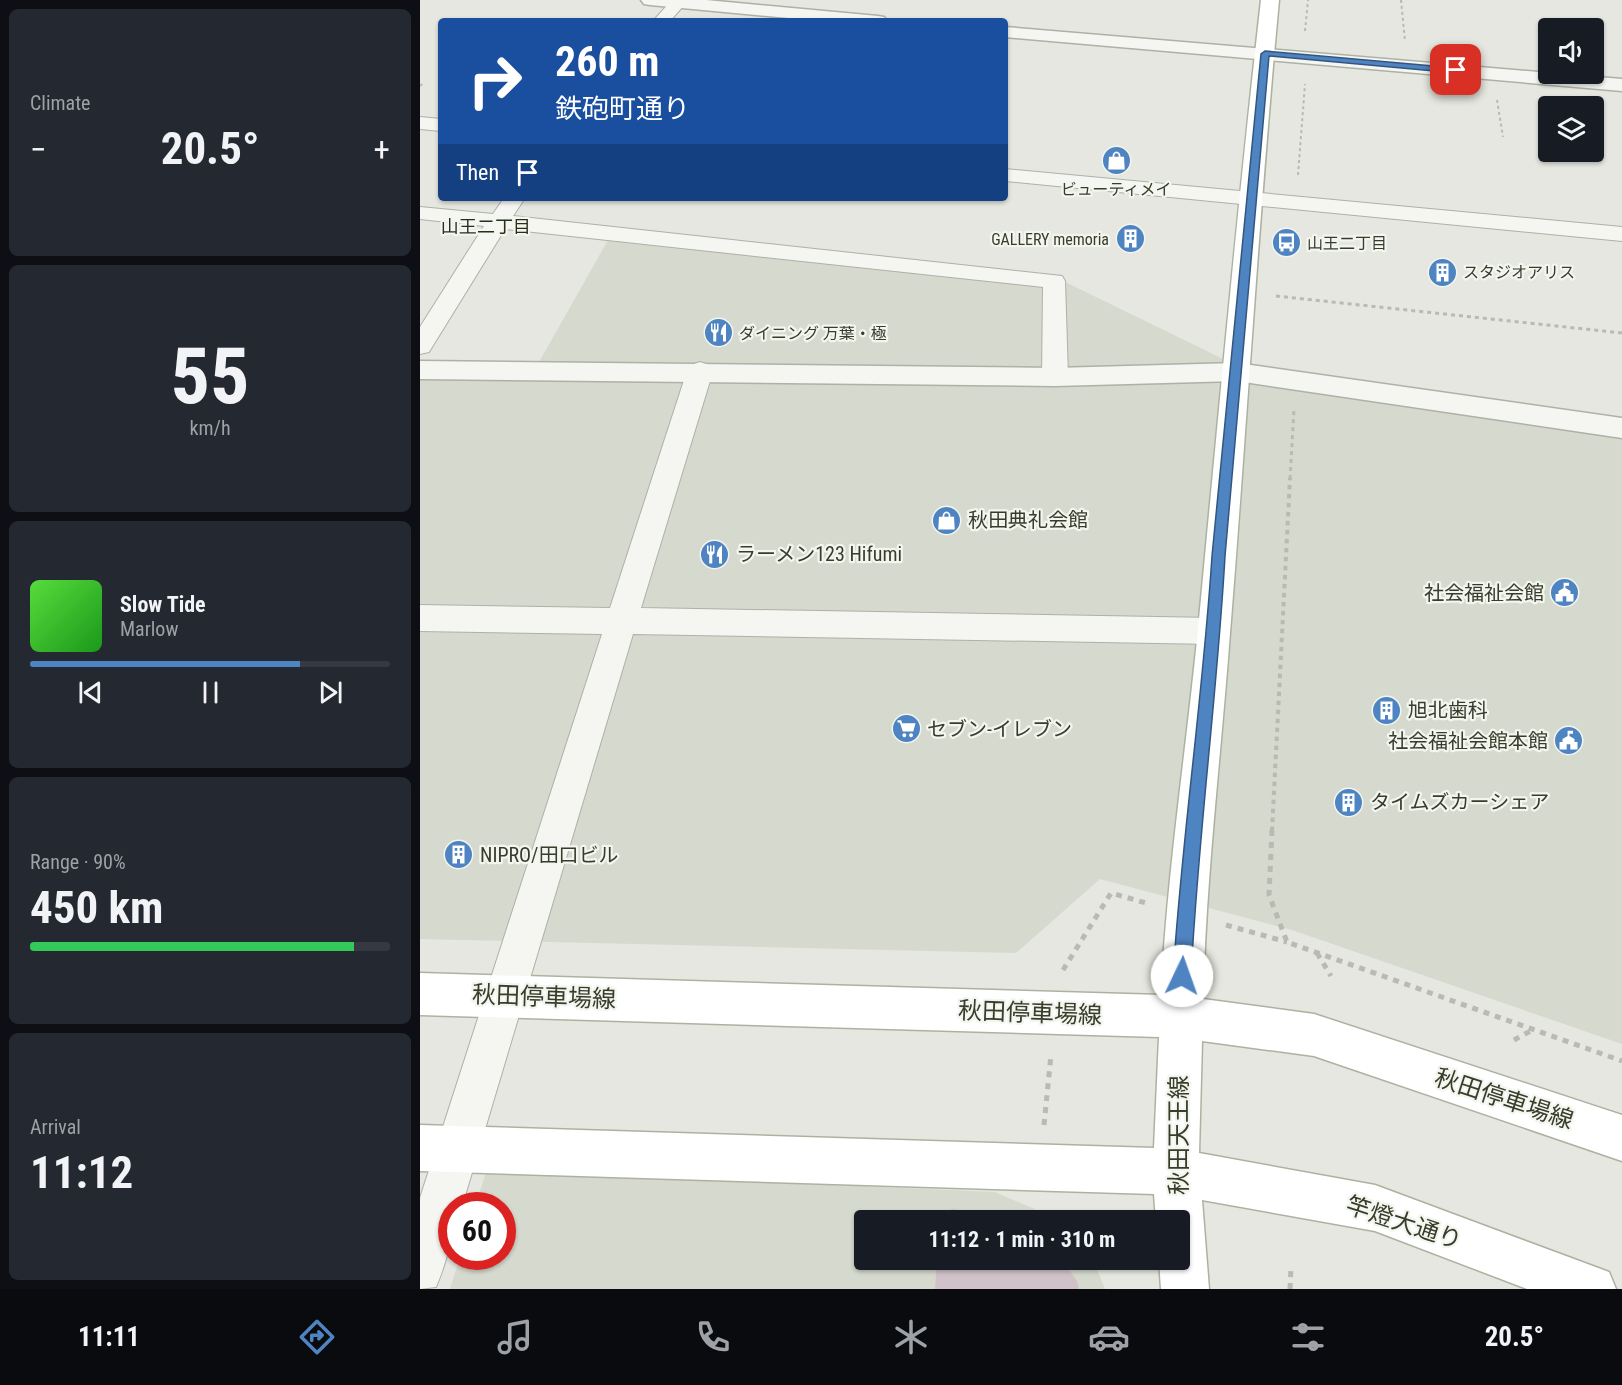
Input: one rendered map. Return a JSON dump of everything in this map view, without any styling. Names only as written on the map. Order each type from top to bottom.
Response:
[{"type":"main road","name":"秋田天王線","points":[[1185,1289],[1176,1172],[1185,914],[1214,631],[1242,293],[1270,0]]},
{"type":"main road","name":"秋田停車場線","points":[[420,994],[1180,1017],[1314,1035],[1622,1138]]},
{"type":"main road","points":[[439,1148],[1176,1172]]},
{"type":"main road","name":"竿燈大通り","points":[[1176,1172],[1375,1208],[1592,1289]]},
{"type":"street","points":[[650,0],[845,18]]},
{"type":"street","points":[[665,18],[678,3]]},
{"type":"street","points":[[1008,32],[1622,85]]},
{"type":"street","points":[[420,123],[438,125]]},
{"type":"street","points":[[1008,176],[1622,234]]},
{"type":"street","points":[[420,346],[513,201]]},
{"type":"street","points":[[420,213],[1054,281],[1055,377]]},
{"type":"street","points":[[420,370],[700,371],[1055,377],[1237,372],[1622,428]]},
{"type":"street","points":[[420,1271],[439,1148],[504,996],[700,371]]},
{"type":"street","points":[[420,618],[1074,626],[1214,631]]},
{"type":"path","points":[[1401,0],[1406,44]]},
{"type":"path","points":[[420,86],[423,83]]},
{"type":"path","points":[[1496,94],[1503,137]]},
{"type":"path","points":[[1242,293],[1622,333]]},
{"type":"path","points":[[1296,381],[1269,895],[1287,942],[1622,1061]]},
{"type":"path","points":[[1034,1210],[1060,975],[1111,893]]},
{"type":"path","points":[[1316,952],[1331,976]]},
{"type":"path","points":[[1514,1040],[1534,1029]]},
{"type":"path","points":[[1290,1289],[1291,1268]]},
{"type":"shaded area","points":[[612,233],[1061,280],[1283,388],[1622,436],[1622,1044],[1292,930],[1100,879],[1016,953],[420,939],[420,362],[538,364]]},
{"type":"shaded area","points":[[487,1170],[995,1192],[1037,1210],[854,1210],[854,1270],[1097,1270],[1105,1289],[450,1289],[456,1270],[516,1270],[516,1192],[480,1192]]},
{"type":"shaded area","points":[[936,1270],[1069,1270],[1077,1281],[1079,1289],[935,1289]]},
{"type":"place","name":"ビューティメイ","points":[[1116,161]]},
{"type":"place","name":"GALLERY memoria","points":[[1130,239]]},
{"type":"place","name":"山王二丁目","points":[[1286,243]]},
{"type":"place","name":"スタジオアリス","points":[[1442,272]]},
{"type":"place","name":"ダイニング 万葉・極","points":[[718,333]]},
{"type":"place","name":"秋田典礼会館","points":[[947,520]]},
{"type":"place","name":"ラーメン123 Hifumi","points":[[715,554]]},
{"type":"place","name":"社会福祉会館","points":[[1565,593]]},
{"type":"place","name":"旭北歯科","points":[[1387,710]]},
{"type":"place","name":"セブン-イレブン","points":[[906,729]]},
{"type":"place","name":"社会福祉会館本館","points":[[1569,741]]},
{"type":"place","name":"タイムズカーシェア","points":[[1349,802]]},
{"type":"place","name":"NIPRO/田口ビル","points":[[459,855]]},
{"type":"district","name":"山王二丁目","points":[[486,226]]},
{"type":"route","points":[[1182,976],[1185,914],[1214,631],[1242,293],[1265,54],[1456,70]]}]
